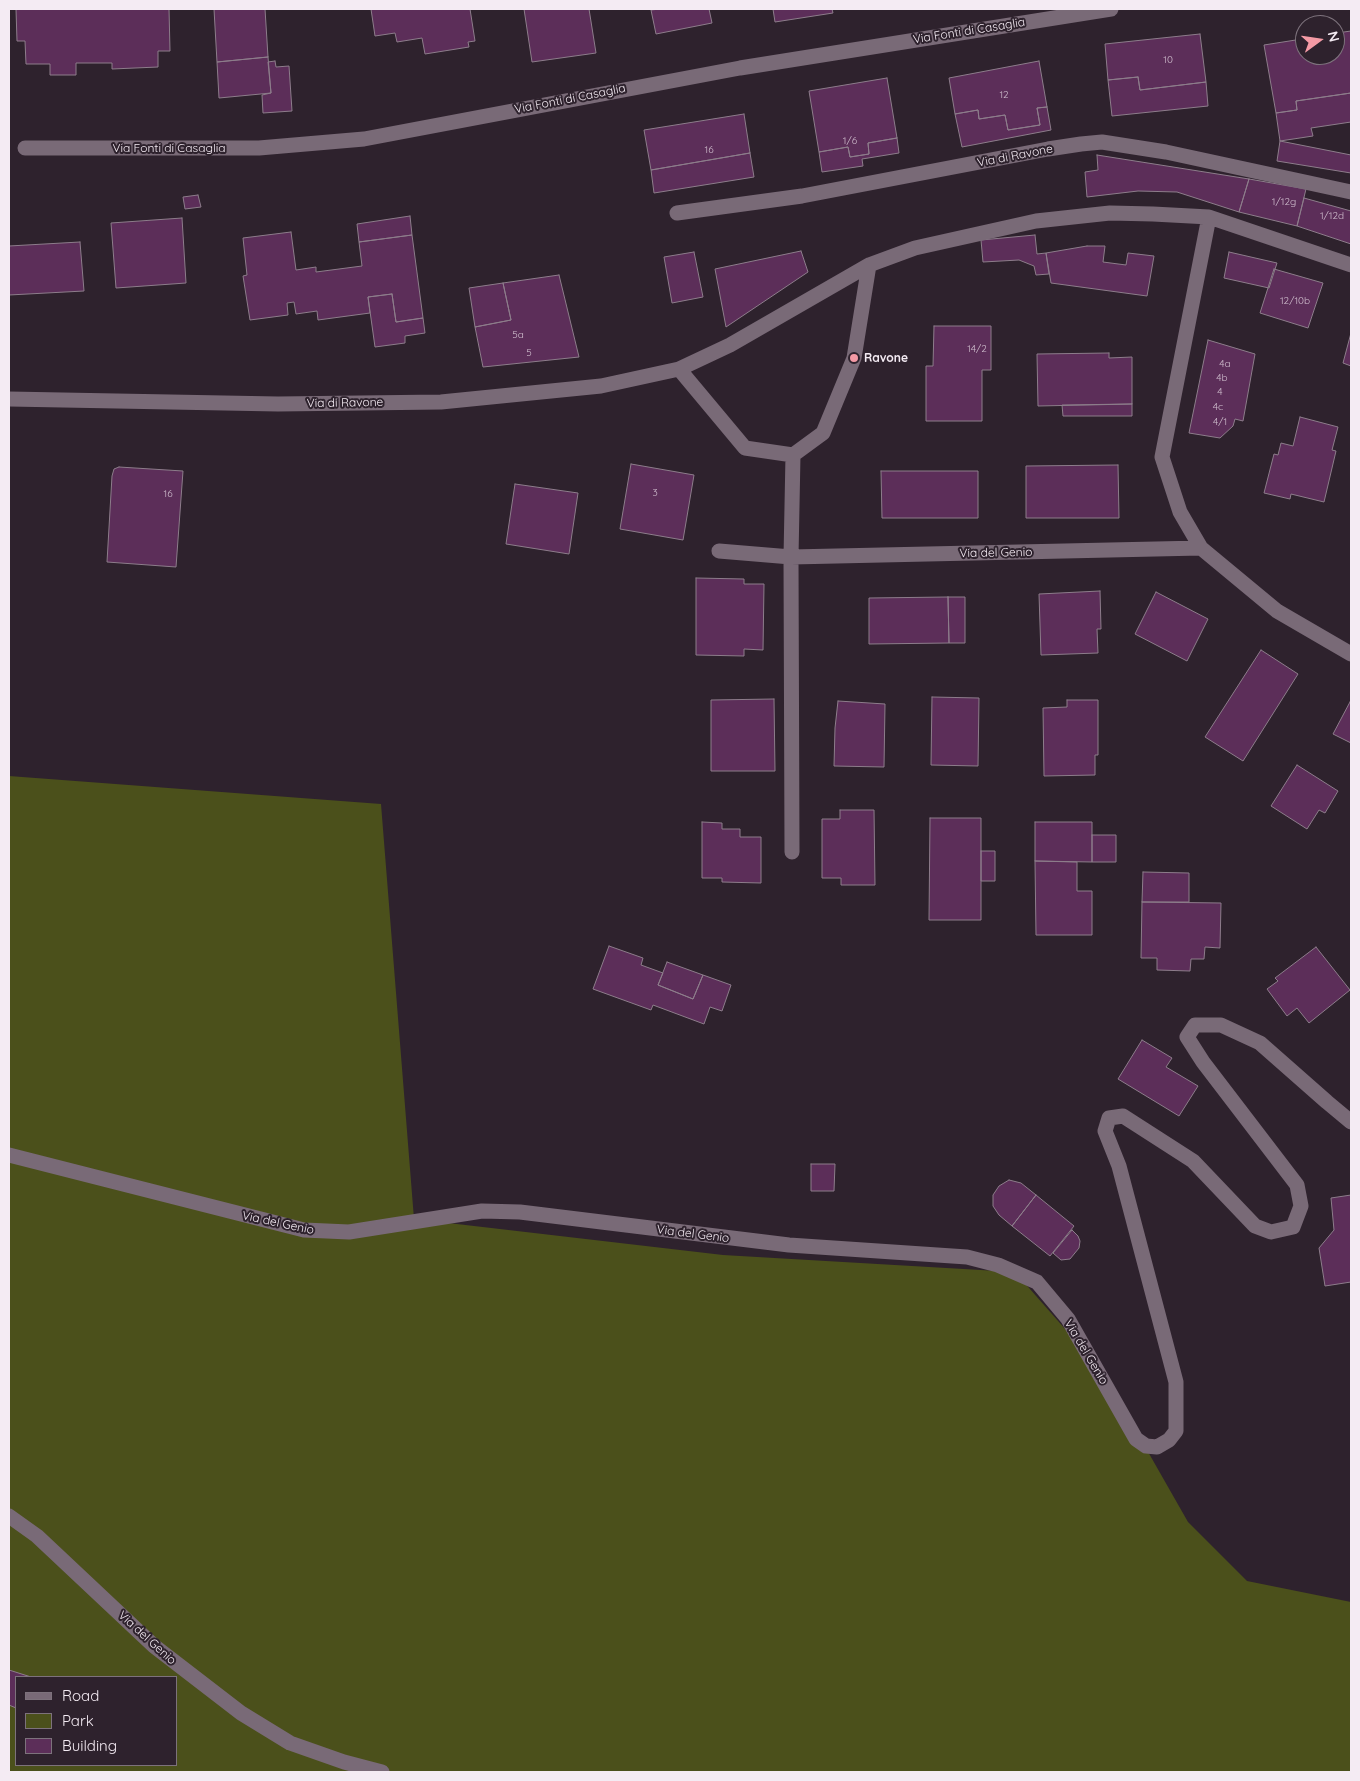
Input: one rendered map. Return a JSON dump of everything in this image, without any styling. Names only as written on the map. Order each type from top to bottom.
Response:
[{"type":"street","name":"Via Fonti di Casaglia","points":[[25,148],[259,148],[364,139],[740,68],[1111,9]]},
{"type":"street","name":"Via di Ravone","points":[[677,214],[802,196],[1048,149],[1102,142],[1166,152],[1351,192]]},
{"type":"street","name":"Via di Ravone","points":[[9,399],[278,404],[440,402],[601,386],[679,369],[730,345],[869,265],[915,248],[1036,221],[1110,213],[1209,217],[1351,265]]},
{"type":"street","points":[[1209,217],[1162,457],[1180,512],[1201,548],[1277,611],[1351,654]]},
{"type":"street","points":[[679,369],[745,448],[793,455],[822,433],[854,358],[869,265]]},
{"type":"street","points":[[792,852],[791,557],[793,455]]},
{"type":"street","name":"Via del Genio","points":[[719,551],[791,557],[1201,548]]},
{"type":"street","name":"Via del Genio","points":[[9,1155],[304,1230],[349,1232],[482,1211],[520,1212],[789,1246],[967,1257],[998,1265],[1037,1282],[1068,1319],[1136,1439],[1146,1446],[1157,1447],[1170,1440],[1176,1431],[1176,1382],[1119,1166],[1105,1131],[1109,1118],[1123,1116],[1193,1161],[1255,1226],[1271,1232],[1293,1227],[1301,1206],[1297,1185],[1203,1062],[1187,1037],[1195,1025],[1221,1025],[1260,1043],[1351,1122]]},
{"type":"street","name":"Via del Genio","points":[[9,1516],[37,1536],[154,1646],[242,1713],[290,1743],[344,1762],[382,1772]]},
{"type":"green space","points":[[9,776],[381,804],[414,1219],[723,1255],[1015,1272],[1102,1371],[1188,1522],[1247,1581],[1351,1602],[1351,1772],[9,1772]]},
{"type":"building","points":[[16,9],[169,9],[170,51],[158,51],[158,67],[112,69],[112,63],[76,63],[76,75],[50,75],[50,64],[26,64],[25,41],[17,41]]},
{"type":"building","points":[[214,9],[265,9],[268,57],[217,62]]},
{"type":"building","points":[[371,9],[470,9],[475,41],[468,42],[469,47],[425,54],[422,38],[397,42],[395,33],[375,36]]},
{"type":"building","points":[[524,9],[589,9],[596,53],[532,62]]},
{"type":"building","points":[[709,9],[712,23],[656,34],[651,10]]},
{"type":"building","points":[[773,9],[832,9],[833,13],[775,22]]},
{"type":"building","points":[[1351,31],[1351,93],[1296,101],[1297,110],[1276,113],[1264,45],[1295,40],[1295,65],[1345,65],[1345,32]]},
{"type":"building","points":[[1200,34],[1206,82],[1140,90],[1138,77],[1108,80],[1105,44]]},
{"type":"building","points":[[268,57],[271,93],[219,98],[217,62]]},
{"type":"building","points":[[275,61],[276,67],[289,66],[292,111],[263,113],[262,95],[271,93],[268,62]]},
{"type":"building","points":[[1039,61],[1047,107],[1037,108],[1040,125],[1008,130],[1005,115],[979,119],[978,110],[955,114],[949,78]]},
{"type":"building","points":[[1138,77],[1140,90],[1206,82],[1208,106],[1112,116],[1108,80]]},
{"type":"building","points":[[887,78],[897,138],[868,143],[869,154],[850,157],[848,147],[819,152],[809,91]]},
{"type":"building","points":[[1351,93],[1351,122],[1311,128],[1313,136],[1280,141],[1276,113],[1297,110],[1296,101]]},
{"type":"building","points":[[1047,107],[1051,130],[962,147],[955,114],[978,110],[979,119],[1005,115],[1008,130],[1040,125],[1037,108]]},
{"type":"building","points":[[744,114],[750,153],[651,170],[644,130]]},
{"type":"building","points":[[897,138],[899,153],[862,159],[863,166],[822,172],[819,152],[848,147],[850,157],[869,154],[868,143]]},
{"type":"building","points":[[1280,141],[1351,155],[1351,173],[1277,161]]},
{"type":"building","points":[[750,153],[754,177],[654,193],[651,170]]},
{"type":"building","points":[[1097,155],[1249,179],[1239,212],[1177,192],[1138,191],[1087,197],[1085,172],[1098,170]]},
{"type":"building","points":[[1249,179],[1306,189],[1297,226],[1239,212]]},
{"type":"building","points":[[198,195],[201,207],[185,209],[183,197]]},
{"type":"building","points":[[1304,198],[1351,211],[1351,244],[1297,226]]},
{"type":"building","points":[[410,216],[412,235],[359,242],[357,224]]},
{"type":"building","points":[[182,218],[186,283],[116,288],[111,223]]},
{"type":"building","points":[[291,232],[296,270],[316,267],[316,272],[362,266],[359,242],[412,235],[423,318],[396,322],[392,294],[368,297],[370,313],[318,320],[317,311],[296,314],[294,302],[287,303],[288,315],[250,320],[243,276],[247,275],[243,238]]},
{"type":"building","points":[[1035,235],[1037,254],[1046,253],[1049,274],[1036,275],[1034,266],[1019,260],[983,262],[981,240]]},
{"type":"building","points":[[80,242],[84,291],[9,295],[9,246]]},
{"type":"building","points":[[1087,246],[1105,246],[1103,262],[1126,265],[1128,253],[1154,256],[1147,296],[1051,283],[1046,253]]},
{"type":"building","points":[[801,251],[808,272],[726,327],[715,269]]},
{"type":"building","points":[[694,252],[703,297],[672,303],[664,257]]},
{"type":"building","points":[[1229,252],[1277,263],[1269,288],[1224,278]]},
{"type":"building","points":[[1274,269],[1323,283],[1308,328],[1260,313]]},
{"type":"building","points":[[559,275],[579,357],[483,367],[475,327],[511,320],[503,283]]},
{"type":"building","points":[[503,283],[511,320],[475,327],[469,288]]},
{"type":"building","points":[[392,294],[396,322],[423,318],[425,333],[405,336],[405,343],[375,347],[368,297]]},
{"type":"building","points":[[934,326],[991,326],[991,370],[982,370],[982,421],[926,421],[926,366],[933,366]]},
{"type":"building","points":[[1351,333],[1351,366],[1343,363]]},
{"type":"building","points":[[1208,340],[1255,354],[1243,421],[1235,419],[1233,426],[1220,438],[1189,433]]},
{"type":"building","points":[[1109,353],[1109,358],[1132,357],[1132,404],[1038,406],[1037,354]]},
{"type":"building","points":[[1132,404],[1132,416],[1063,416],[1062,405]]},
{"type":"building","points":[[1300,417],[1338,427],[1332,450],[1336,451],[1324,502],[1291,494],[1290,499],[1264,493],[1274,454],[1278,455],[1281,443],[1293,446]]},
{"type":"building","points":[[631,464],[694,475],[683,540],[620,529]]},
{"type":"building","points":[[1118,465],[1119,518],[1026,518],[1026,466]]},
{"type":"building","points":[[119,467],[183,471],[176,567],[107,562],[112,476],[114,469]]},
{"type":"building","points":[[881,471],[978,471],[978,518],[882,518]]},
{"type":"building","points":[[515,484],[578,493],[569,554],[506,544]]},
{"type":"building","points":[[696,578],[744,579],[744,584],[764,584],[763,650],[744,649],[744,656],[696,655]]},
{"type":"building","points":[[1100,591],[1101,629],[1097,629],[1098,653],[1041,655],[1039,594]]},
{"type":"building","points":[[1156,592],[1208,619],[1187,661],[1135,634]]},
{"type":"building","points":[[948,597],[949,643],[869,644],[869,598]]},
{"type":"building","points":[[948,597],[965,597],[965,643],[949,643]]},
{"type":"building","points":[[1261,650],[1298,674],[1243,761],[1205,737]]},
{"type":"building","points":[[932,697],[979,698],[978,766],[931,765]]},
{"type":"building","points":[[774,699],[775,771],[711,771],[711,700]]},
{"type":"building","points":[[1067,700],[1098,700],[1098,755],[1095,755],[1095,775],[1044,776],[1043,708],[1067,707]]},
{"type":"building","points":[[838,701],[885,704],[884,767],[834,766]]},
{"type":"building","points":[[1351,703],[1351,743],[1333,734]]},
{"type":"building","points":[[1297,765],[1338,791],[1325,813],[1319,810],[1307,829],[1271,806]]},
{"type":"building","points":[[840,810],[874,810],[875,885],[841,885],[841,878],[822,878],[822,819],[840,819]]},
{"type":"building","points":[[930,818],[981,818],[981,920],[929,920]]},
{"type":"building","points":[[702,822],[722,823],[722,829],[740,829],[740,837],[761,837],[761,883],[722,882],[722,878],[702,878]]},
{"type":"building","points":[[1035,822],[1092,822],[1092,862],[1035,861]]},
{"type":"building","points":[[1092,835],[1116,835],[1116,862],[1092,862]]},
{"type":"building","points":[[981,851],[995,851],[995,881],[981,881]]},
{"type":"building","points":[[1035,861],[1077,862],[1077,891],[1092,891],[1092,935],[1036,935]]},
{"type":"building","points":[[1143,872],[1189,873],[1189,902],[1142,902]]},
{"type":"building","points":[[1142,902],[1221,903],[1220,948],[1205,947],[1204,959],[1191,959],[1190,971],[1157,970],[1157,958],[1141,958]]},
{"type":"building","points":[[609,946],[643,958],[641,965],[663,973],[658,985],[693,999],[703,975],[731,985],[722,1011],[710,1007],[704,1024],[653,1005],[651,1010],[593,989]]},
{"type":"building","points":[[1316,947],[1350,990],[1309,1023],[1297,1008],[1287,1016],[1267,989],[1278,981],[1275,978]]},
{"type":"building","points":[[667,962],[703,975],[693,999],[658,985]]},
{"type":"building","points":[[1142,1040],[1172,1058],[1166,1067],[1198,1086],[1179,1116],[1118,1079]]},
{"type":"building","points":[[811,1164],[835,1164],[834,1191],[811,1191]]},
{"type":"building","points":[[1009,1180],[1021,1183],[1036,1195],[1012,1226],[999,1215],[993,1206],[993,1195],[999,1186]]},
{"type":"building","points":[[1036,1195],[1074,1226],[1050,1256],[1012,1226]]},
{"type":"building","points":[[1351,1195],[1351,1282],[1325,1286],[1319,1248],[1334,1230],[1331,1198]]},
{"type":"building","points":[[1072,1230],[1080,1241],[1079,1248],[1070,1259],[1061,1260],[1053,1253]]},
{"type":"building","points":[[9,1670],[28,1676],[15,1676],[15,1708],[9,1705]]},
{"type":"place","name":"Ravone","points":[[854,358]]}]
